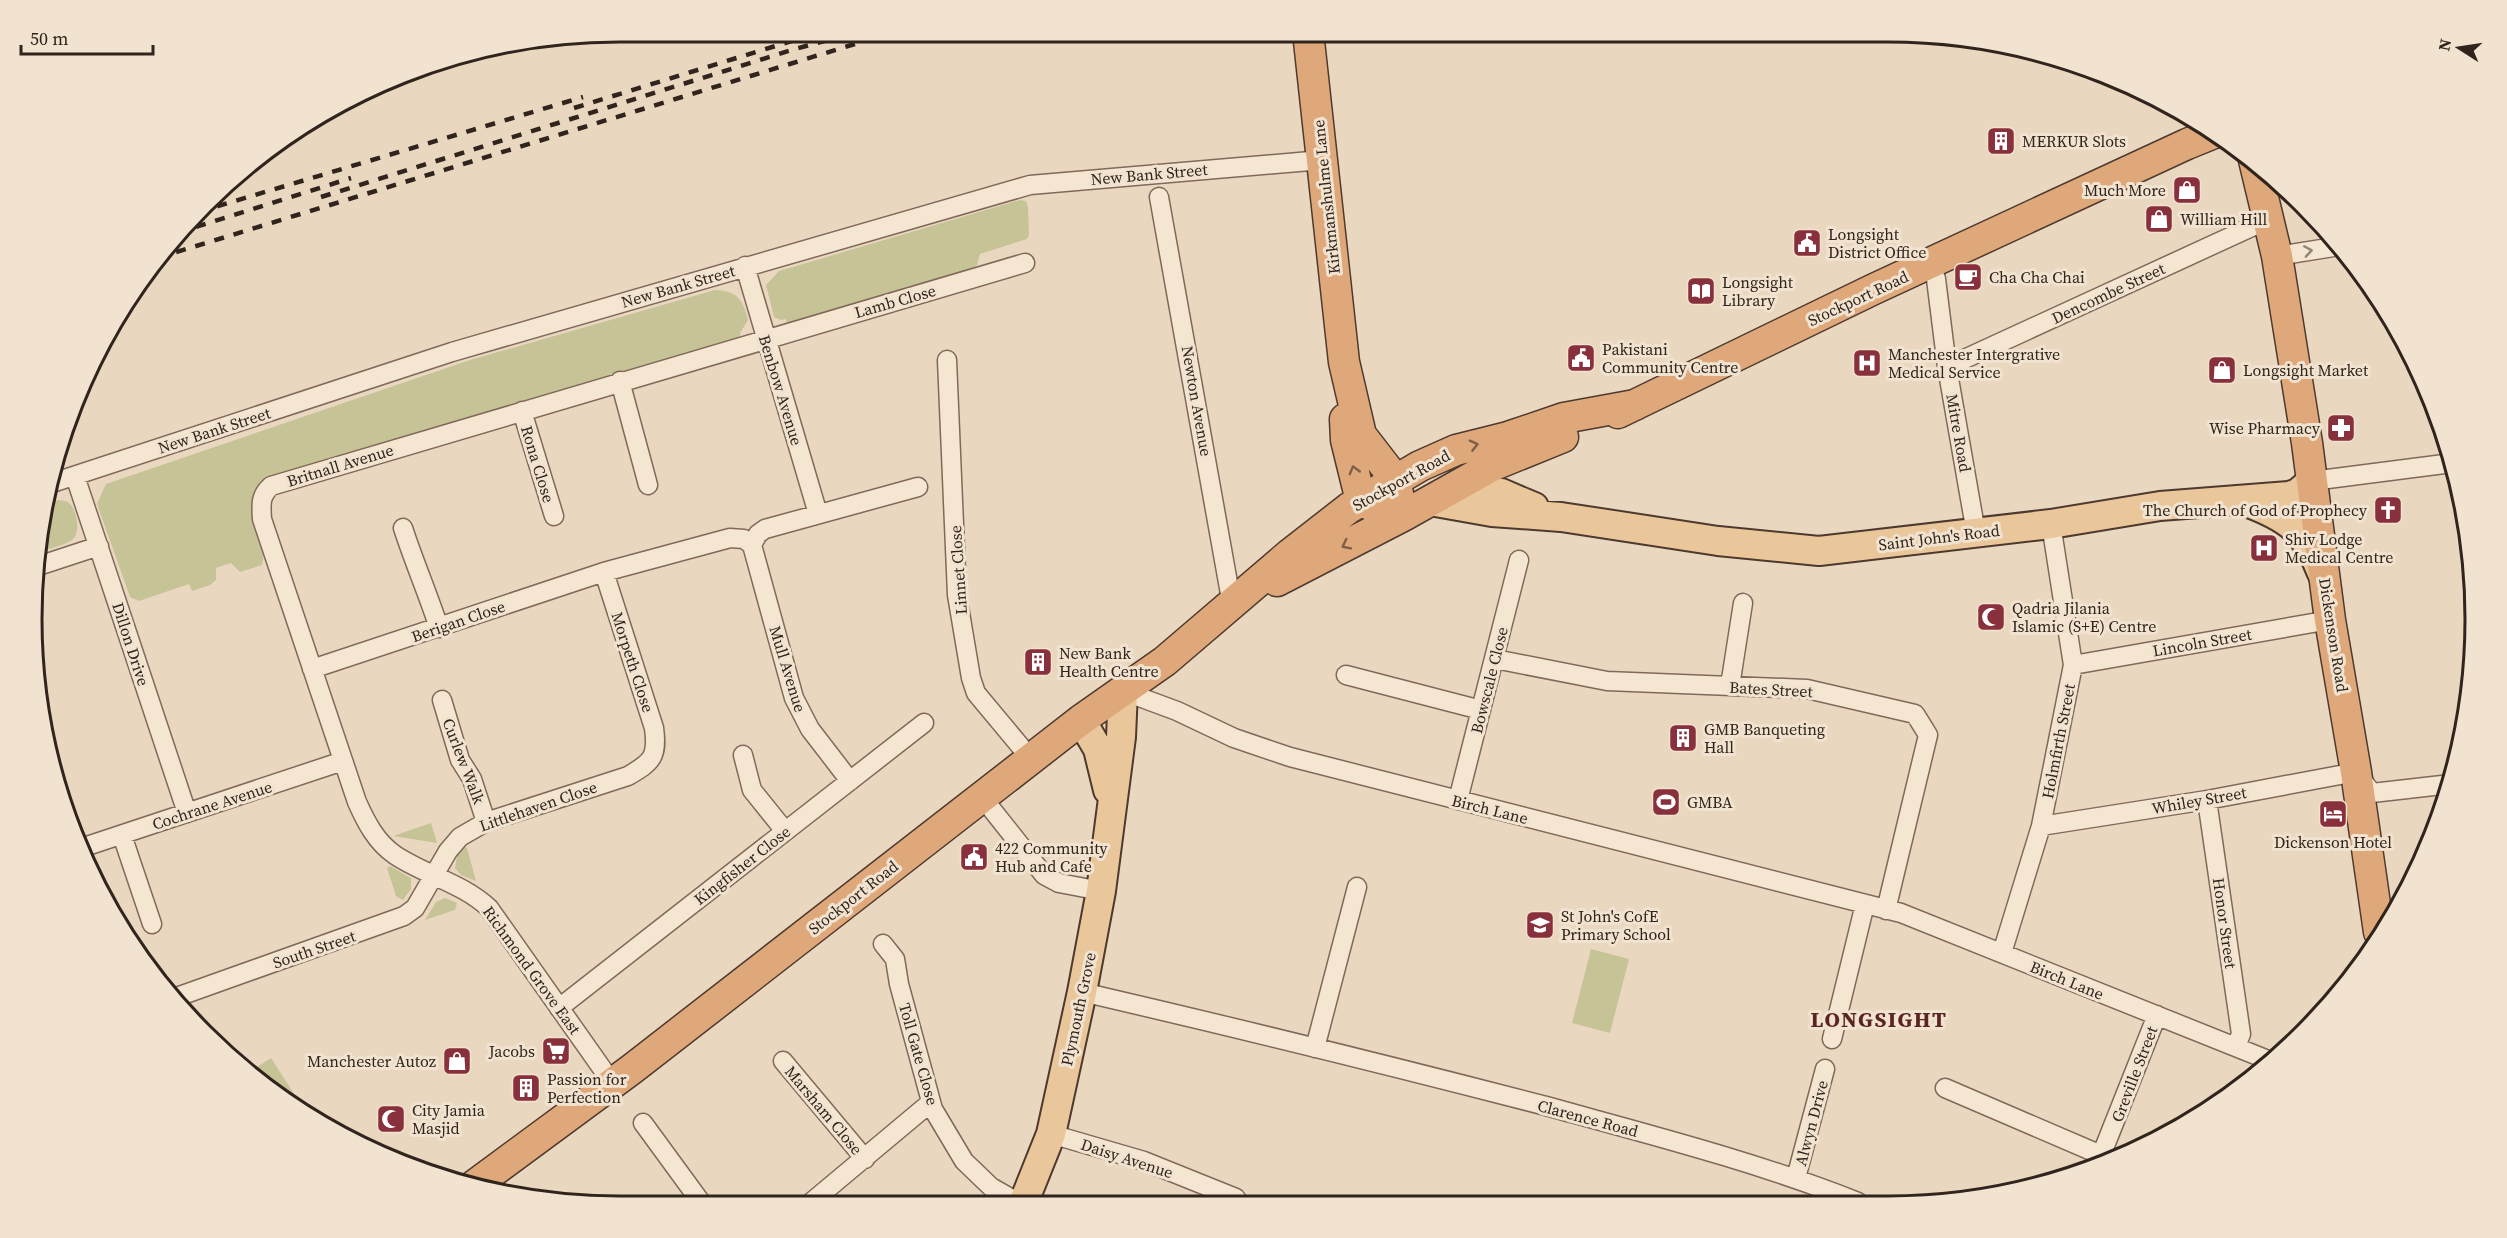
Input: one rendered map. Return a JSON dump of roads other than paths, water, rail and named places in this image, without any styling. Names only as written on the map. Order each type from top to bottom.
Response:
[{"type":"highway","name":"Kirkmanshulme Lane","points":[[1309,42],[1344,362]]},
{"type":"highway","name":"Stockport Road","points":[[1232,605],[1401,517],[1494,465],[1635,405],[1930,263],[2206,137]]},
{"type":"highway","name":"Dickenson Road","points":[[2258,177],[2277,256],[2312,481],[2330,620],[2379,922]]},
{"type":"highway","points":[[1344,362],[1371,430],[1392,449],[1407,472],[1401,517],[1361,501],[1346,440],[1342,397],[1344,362]]},
{"type":"highway","name":"Stockport Road","points":[[483,1179],[613,1084],[1082,720],[1170,658],[1297,548],[1361,501],[1407,472],[1456,450],[1508,437],[1564,418],[1635,405]]},
{"type":"highway","points":[[1407,472],[1459,485]]},
{"type":"main road","points":[[2204,504],[2243,486],[2289,477],[2312,481]]},
{"type":"main road","name":"Saint John's Road","points":[[1430,501],[1492,512],[1561,517],[1718,541],[1819,551],[2051,524],[2153,507],[2289,496],[2298,493],[2312,481]]},
{"type":"main road","name":"Saint John's Road","points":[[1459,485],[1501,494],[1561,517]]},
{"type":"main road","points":[[2241,500],[2266,509],[2294,525],[2314,551],[2325,579]]},
{"type":"main road","name":"Plymouth Grove","points":[[1025,1196],[1051,1134],[1082,992],[1101,891],[1121,738],[1123,691]]},
{"type":"main road","name":"Plymouth Grove","points":[[1082,720],[1098,749],[1112,809]]},
{"type":"street","name":"New Bank Street","points":[[59,481],[452,352],[1030,185],[1322,160]]},
{"type":"street","name":"Newton Avenue","points":[[1160,197],[1232,605]]},
{"type":"street","name":"Dencombe Street","points":[[1947,367],[2269,219]]},
{"type":"street","points":[[2277,256],[2329,248]]},
{"type":"street","name":"Lamb Close","points":[[766,339],[1025,263]]},
{"type":"street","name":"Mitre Road","points":[[1930,263],[1936,279],[1947,367],[1976,533]]},
{"type":"street","name":"Benbow Avenue","points":[[745,266],[818,514]]},
{"type":"street","name":"Britnall Avenue","points":[[434,874],[395,854],[381,842],[363,816],[262,519],[260,503],[264,492],[271,486],[766,339]]},
{"type":"street","name":"Linnet Close","points":[[947,360],[957,595],[971,678],[975,693],[1031,759]]},
{"type":"street","points":[[620,381],[648,485]]},
{"type":"street","name":"Rona Close","points":[[522,411],[554,516]]},
{"type":"street","points":[[2312,481],[2443,464]]},
{"type":"street","name":"Dillon Drive","points":[[75,476],[188,813]]},
{"type":"street","points":[[604,572],[729,538],[744,539],[752,545],[758,534],[765,529],[918,487]]},
{"type":"street","name":"Holmfirth Street","points":[[2001,953],[2041,826],[2073,665],[2051,524]]},
{"type":"street","points":[[403,528],[414,561],[423,578],[439,628]]},
{"type":"street","name":"Mull Avenue","points":[[752,545],[801,715],[850,781]]},
{"type":"street","points":[[45,563],[99,546]]},
{"type":"street","name":"Bowscale Close","points":[[1458,800],[1519,560]]},
{"type":"street","name":"Berigan Close","points":[[312,669],[604,572]]},
{"type":"street","name":"Morpeth Close","points":[[604,572],[654,728],[655,754]]},
{"type":"street","points":[[1730,686],[1743,603]]},
{"type":"street","name":"Lincoln Street","points":[[2073,665],[2330,620]]},
{"type":"street","name":"Bates Street","points":[[1495,659],[1607,681],[1807,689],[1915,714],[1928,735],[1887,910]]},
{"type":"street","points":[[1346,675],[1481,710]]},
{"type":"street","name":"Birch Lane","points":[[1123,691],[1177,711],[1234,738],[1290,757],[1887,910],[2262,1058]]},
{"type":"street","name":"Curlew Walk","points":[[441,700],[460,760],[472,779],[486,822]]},
{"type":"street","name":"Kingfisher Close","points":[[560,1008],[924,723]]},
{"type":"street","name":"Littlehaven Close","points":[[434,874],[460,837],[486,822],[628,776],[647,764],[655,754]]},
{"type":"street","points":[[743,755],[752,790],[785,831]]},
{"type":"street","name":"Cochrane Avenue","points":[[89,846],[343,761]]},
{"type":"street","points":[[2356,772],[2372,793],[2440,785]]},
{"type":"street","name":"Whiley Street","points":[[2041,826],[2207,800],[2356,772]]},
{"type":"street","points":[[982,797],[1044,875],[1059,883],[1101,891]]},
{"type":"street","name":"Honor Street","points":[[2207,800],[2241,1034],[2236,1046]]},
{"type":"street","points":[[122,835],[152,924]]},
{"type":"street","name":"South Street","points":[[182,995],[404,916],[415,908],[434,874]]},
{"type":"street","name":"Richmond Grove East","points":[[434,874],[477,897],[489,908],[613,1084]]},
{"type":"street","points":[[1315,1048],[1357,887]]},
{"type":"street","points":[[1832,1039],[1865,904]]},
{"type":"street","name":"Toll Gate Close","points":[[883,944],[895,959],[899,984],[930,1103],[964,1161],[991,1187],[1007,1196]]},
{"type":"street","name":"Clarence Road","points":[[1082,992],[1315,1048],[1608,1123],[1796,1178],[1842,1196]]},
{"type":"street","name":"Greville Street","points":[[2101,1155],[2157,1015]]},
{"type":"street","name":"Marsham Close","points":[[783,1061],[865,1159]]},
{"type":"street","name":"Alwyn Drive","points":[[1796,1178],[1825,1069]]},
{"type":"street","points":[[1945,1088],[2093,1158]]},
{"type":"street","points":[[819,1196],[930,1103]]},
{"type":"street","points":[[643,1123],[696,1196]]},
{"type":"street","name":"Daisy Avenue","points":[[1051,1134],[1143,1161],[1231,1196]]},
{"type":"railway","points":[[574,108],[788,42]]},
{"type":"railway","points":[[321,197],[821,42]]},
{"type":"railway","points":[[173,253],[861,42]]},
{"type":"railway","points":[[216,207],[583,97]]},
{"type":"railway","points":[[196,227],[351,178]]},
{"type":"place","name":"MERKUR Slots","points":[[2001,141]]},
{"type":"place","name":"Much More","points":[[2187,190]]},
{"type":"place","name":"William Hill","points":[[2159,219]]},
{"type":"place","name":"Longsight District Office","points":[[1807,243]]},
{"type":"place","name":"Cha Cha Chai","points":[[1968,277]]},
{"type":"place","name":"Longsight Library","points":[[1701,291]]},
{"type":"place","name":"Pakistani Community Centre","points":[[1581,358]]},
{"type":"place","name":"Manchester Intergrative Medical Service","points":[[1867,363]]},
{"type":"place","name":"Longsight Market","points":[[2222,370]]},
{"type":"place","name":"Wise Pharmacy","points":[[2341,428]]},
{"type":"place","name":"The Church of God of Prophecy","points":[[2388,510]]},
{"type":"place","name":"Shiv Lodge Medical Centre","points":[[2264,548]]},
{"type":"place","name":"Qadria Jilania Islamic (S+E) Centre","points":[[1991,617]]},
{"type":"place","name":"New Bank Health Centre","points":[[1038,662]]},
{"type":"place","name":"GMB Banqueting Hall","points":[[1683,738]]},
{"type":"place","name":"GMBA","points":[[1666,802]]},
{"type":"place","name":"Dickenson Hotel","points":[[2333,814]]},
{"type":"place","name":"422 Community Hub and Cafe","points":[[974,857]]},
{"type":"place","name":"St John's CofE Primary School","points":[[1540,925]]},
{"type":"place","name":"Jacobs","points":[[556,1051]]},
{"type":"place","name":"Manchester Autoz","points":[[457,1061]]},
{"type":"place","name":"Passion for Perfection","points":[[526,1088]]},
{"type":"place","name":"City Jamia Masjid","points":[[391,1119]]},
{"type":"district","name":"LONGSIGHT","points":[[1879,1019]]}]
